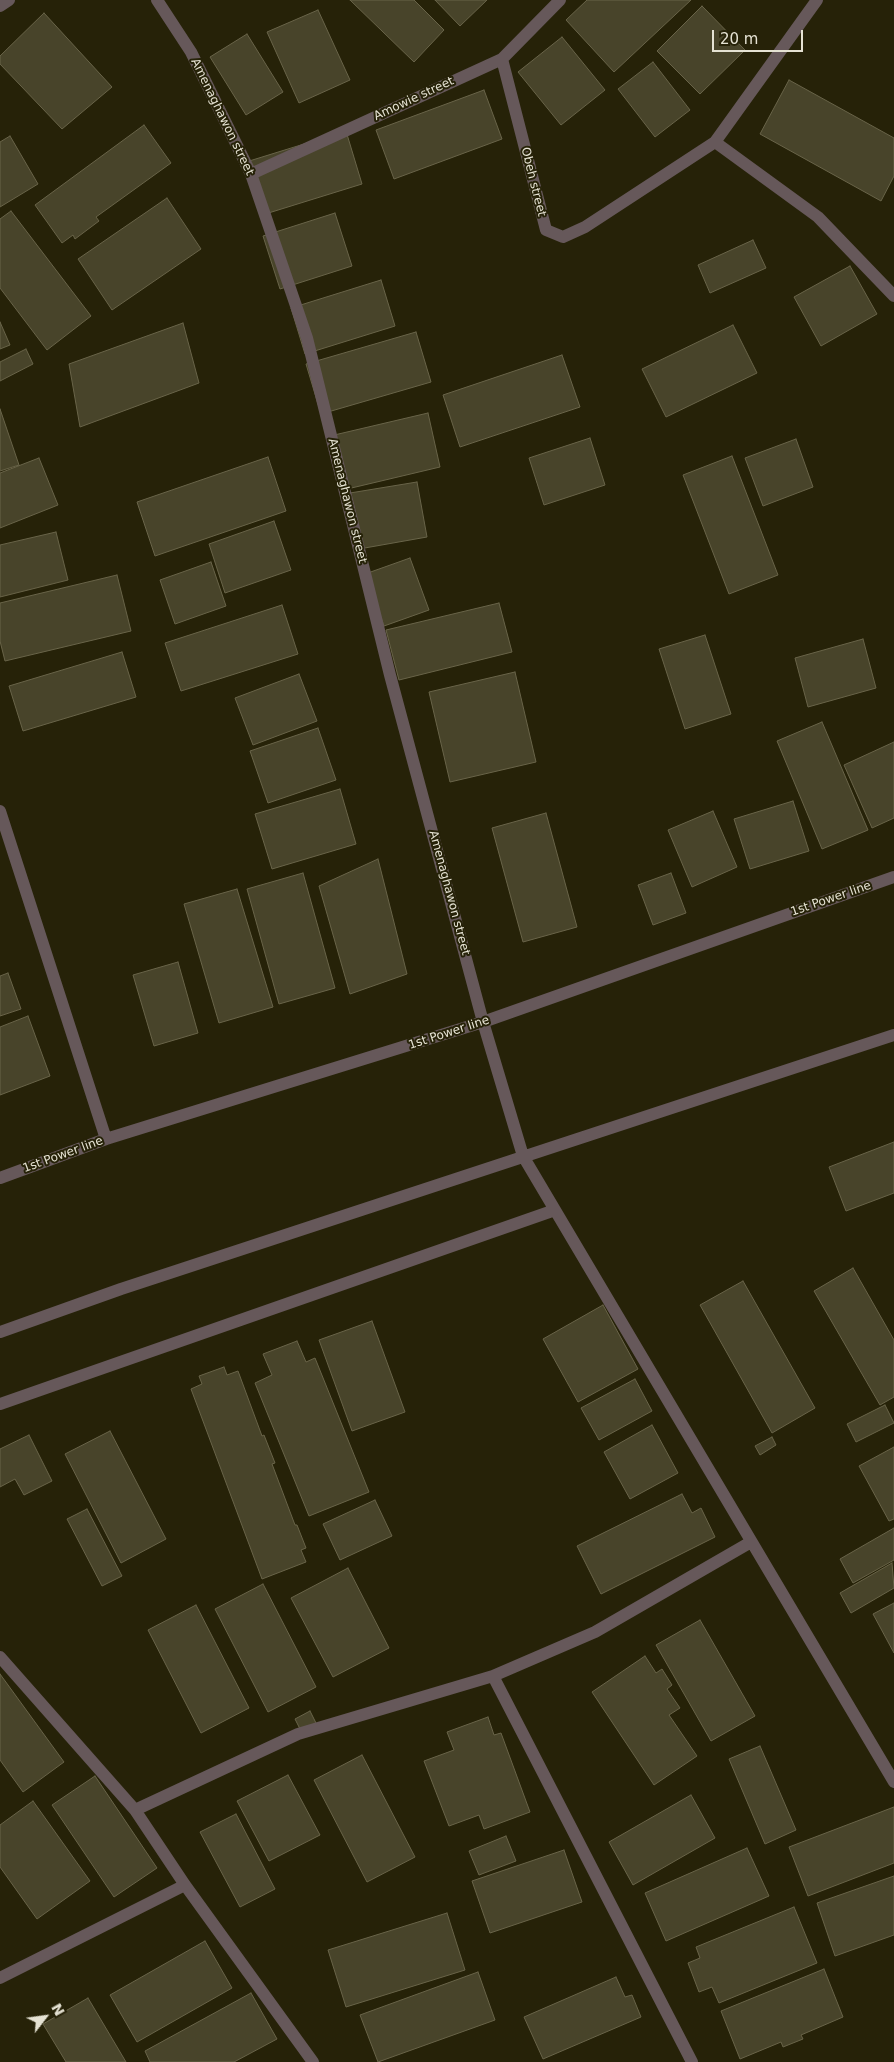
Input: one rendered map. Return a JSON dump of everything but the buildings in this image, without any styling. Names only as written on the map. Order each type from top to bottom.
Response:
[{"type":"street","points":[[0,6],[9,0]]},
{"type":"street","name":"Amenaghawon street","points":[[157,0],[191,52],[251,174],[307,338],[390,675],[483,1022],[523,1156],[894,1782]]},
{"type":"street","name":"Amowie street","points":[[251,174],[502,59],[560,0]]},
{"type":"street","name":"Obeh street","points":[[502,59],[546,230],[563,237],[585,227],[715,142],[817,0]]},
{"type":"street","points":[[715,142],[818,217],[894,296]]},
{"type":"street","points":[[0,811],[106,1139]]},
{"type":"street","name":"1st Power line","points":[[0,1178],[106,1139],[483,1022],[894,877]]},
{"type":"street","points":[[0,1332],[121,1289],[894,1035]]},
{"type":"street","points":[[0,1404],[555,1210]]},
{"type":"street","points":[[135,1810],[298,1734],[493,1676],[594,1632],[751,1542]]},
{"type":"street","points":[[0,1657],[135,1810],[185,1885],[313,2062]]},
{"type":"street","points":[[493,1676],[692,2062]]},
{"type":"street","points":[[0,1978],[185,1885]]}]
